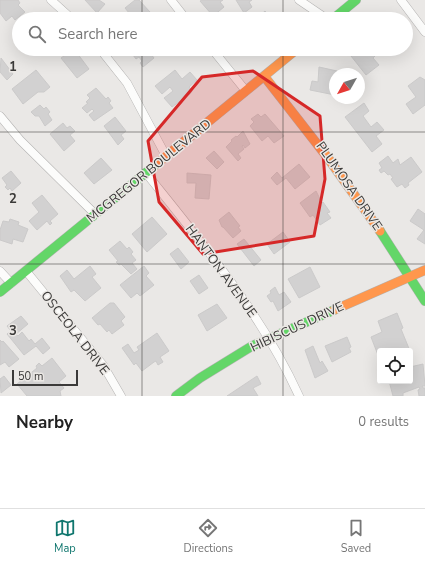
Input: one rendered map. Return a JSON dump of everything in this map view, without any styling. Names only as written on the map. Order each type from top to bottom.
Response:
[{"type":"street","points":[[51,0],[64,12]]},
{"type":"street","points":[[171,0],[180,12]]},
{"type":"street","points":[[299,0],[317,12]]},
{"type":"street","points":[[341,12],[356,0]]},
{"type":"street","points":[[401,0],[410,12]]},
{"type":"street","points":[[413,16],[425,32]]},
{"type":"street","points":[[106,56],[127,82],[166,156]]},
{"type":"street","points":[[218,56],[246,91]]},
{"type":"street","name":"MCGREGOR BOULEVARD","points":[[0,292],[288,56]]},
{"type":"street","name":"PLUMOSA DRIVE","points":[[264,76],[334,164],[410,276],[425,301]]},
{"type":"street","points":[[0,116],[20,140],[95,214]]},
{"type":"street","name":"HANTON AVENUE","points":[[146,173],[232,283],[269,339],[299,396]]},
{"type":"street","name":"HIBISCUS DRIVE","points":[[176,396],[200,378],[252,346],[425,270]]},
{"type":"street","points":[[0,271],[11,283]]},
{"type":"street","name":"OSCEOLA DRIVE","points":[[26,271],[103,365],[121,396]]},
{"type":"highlighted area","points":[[253,71],[320,116],[325,179],[314,236],[203,254],[159,202],[148,141],[202,77]]},
{"type":"building","points":[[0,0],[18,0],[20,3],[18,5],[25,12],[12,12],[12,16],[6,21],[0,13]]},
{"type":"building","points":[[85,0],[99,0],[105,4],[98,12],[96,12]]},
{"type":"building","points":[[135,0],[139,0],[150,12],[128,12],[125,8]]},
{"type":"building","points":[[223,0],[220,2],[224,7],[218,12],[210,12],[200,1]]},
{"type":"building","points":[[236,0],[252,0],[249,2],[252,7],[243,12]]},
{"type":"building","points":[[64,56],[79,56],[89,69],[77,78],[61,58]]},
{"type":"building","points":[[134,56],[152,56],[154,58],[143,67],[140,63],[142,61],[139,57],[136,59]]},
{"type":"building","points":[[351,56],[375,56],[373,58],[379,65],[366,75],[365,68],[360,68]]},
{"type":"building","points":[[1,58],[13,74],[7,80],[0,72]]},
{"type":"building","points":[[319,67],[329,69],[329,94],[310,90],[312,81],[318,82]]},
{"type":"building","points":[[36,70],[50,87],[44,92],[38,92],[23,104],[12,89]]},
{"type":"building","points":[[175,70],[182,79],[190,72],[197,80],[189,87],[192,91],[190,94],[172,107],[164,98],[173,91],[170,87],[162,94],[155,86]]},
{"type":"building","points":[[420,77],[425,80],[425,105],[413,114],[406,104],[416,97],[408,86]]},
{"type":"building","points":[[96,88],[106,99],[108,97],[111,101],[109,103],[113,108],[94,121],[89,115],[94,111],[92,109],[87,113],[82,108],[88,103],[86,102],[90,98],[87,95]]},
{"type":"building","points":[[365,104],[369,111],[363,116],[371,127],[377,122],[384,130],[376,136],[382,144],[372,152],[345,117]]},
{"type":"building","points":[[40,105],[44,109],[46,107],[50,112],[48,114],[52,120],[45,126],[39,116],[35,116],[31,112]]},
{"type":"building","points":[[258,114],[261,117],[265,114],[284,136],[274,143],[268,136],[262,141],[250,126],[254,122],[251,119]]},
{"type":"building","points":[[115,117],[126,131],[121,135],[124,139],[118,145],[104,126]]},
{"type":"building","points":[[63,123],[67,128],[70,126],[75,131],[70,135],[75,141],[64,151],[50,134]]},
{"type":"building","points":[[243,131],[250,144],[245,148],[243,145],[242,146],[244,149],[238,154],[241,158],[238,161],[226,147],[232,141],[231,140]]},
{"type":"building","points":[[214,151],[224,162],[217,169],[206,158]]},
{"type":"building","points":[[388,156],[393,163],[398,159],[400,165],[411,157],[422,172],[408,183],[409,185],[405,188],[402,184],[397,187],[391,179],[393,178],[390,174],[388,175],[384,171],[381,173],[379,170],[382,168],[379,163]]},
{"type":"building","points":[[101,158],[112,170],[94,184],[84,173]]},
{"type":"building","points":[[299,164],[310,177],[295,189],[286,178],[277,185],[271,178],[277,172],[282,178]]},
{"type":"building","points":[[11,171],[21,183],[12,191],[10,188],[8,190],[5,187],[7,185],[2,178]]},
{"type":"building","points":[[187,173],[211,175],[209,199],[195,198],[196,183],[187,183]]},
{"type":"building","points":[[316,191],[322,203],[323,202],[330,212],[327,213],[331,218],[320,225],[313,215],[310,217],[300,203]]},
{"type":"building","points":[[42,195],[58,214],[50,221],[52,223],[50,225],[47,221],[37,230],[29,221],[39,212],[32,203]]},
{"type":"building","points":[[418,209],[425,214],[425,244],[417,239],[424,230],[410,221]]},
{"type":"building","points":[[229,212],[240,226],[238,227],[241,231],[233,238],[222,227],[219,220]]},
{"type":"building","points":[[152,217],[167,234],[147,252],[132,234]]},
{"type":"building","points":[[10,219],[19,222],[18,225],[28,229],[23,242],[13,239],[12,244],[0,240],[0,230],[3,221],[9,222]]},
{"type":"building","points":[[283,232],[290,242],[274,254],[267,244]]},
{"type":"building","points":[[244,239],[261,260],[254,266],[237,244]]},
{"type":"building","points":[[120,241],[127,249],[129,247],[133,252],[131,254],[136,260],[132,263],[137,269],[131,274],[121,264],[119,265],[116,262],[118,261],[109,250]]},
{"type":"building","points":[[178,248],[189,262],[181,269],[170,254]]},
{"type":"building","points":[[90,266],[96,274],[92,277],[101,288],[85,301],[74,290],[71,292],[60,276],[67,270],[74,279]]},
{"type":"building","points":[[144,266],[149,273],[146,276],[154,285],[140,296],[137,293],[131,298],[120,285]]},
{"type":"building","points":[[310,267],[320,287],[299,298],[288,279]]},
{"type":"building","points":[[199,275],[208,288],[199,294],[190,281]]},
{"type":"building","points":[[275,287],[279,295],[284,292],[291,302],[278,311],[273,301],[271,302],[267,296]]},
{"type":"building","points":[[110,303],[114,303],[125,317],[121,321],[124,325],[112,334],[109,330],[107,332],[100,324],[98,325],[92,318]]},
{"type":"building","points":[[217,304],[227,318],[207,331],[198,315]]},
{"type":"building","points":[[397,313],[403,328],[401,329],[409,348],[377,348],[377,352],[371,337],[382,332],[378,321]]},
{"type":"building","points":[[21,316],[28,324],[16,334],[18,336],[22,332],[29,341],[31,339],[35,344],[42,338],[50,348],[43,354],[36,346],[24,355],[7,334],[11,331],[7,326]]},
{"type":"building","points":[[157,333],[169,351],[160,357],[163,362],[158,365],[156,361],[142,371],[136,363],[134,365],[122,348],[128,344],[134,353],[139,350],[137,347]]},
{"type":"building","points":[[347,337],[351,347],[349,348],[351,352],[332,362],[325,346]]},
{"type":"building","points":[[0,340],[2,342],[3,341],[19,359],[9,367],[5,362],[0,365]]},
{"type":"building","points":[[313,346],[320,363],[322,361],[328,371],[315,378],[305,350]]},
{"type":"building","points":[[52,358],[66,376],[59,382],[64,388],[60,391],[61,396],[27,396],[17,384],[37,368],[36,366],[39,363],[42,366]]},
{"type":"building","points":[[423,364],[425,386],[422,386],[425,388],[425,396],[419,396],[419,387],[403,393],[403,396],[393,396],[390,384],[413,384],[413,366]]},
{"type":"building","points":[[4,376],[11,385],[1,393],[0,379]]},
{"type":"building","points":[[257,376],[261,384],[253,388],[258,396],[227,396]]},
{"type":"traffic: fast","points":[[341,12],[356,0]]},
{"type":"traffic: fast","points":[[0,292],[159,162]]},
{"type":"traffic: fast","points":[[380,231],[425,301]]},
{"type":"traffic: fast","points":[[176,396],[200,378],[252,346],[334,310]]},
{"type":"traffic: slow","points":[[159,162],[288,56]]},
{"type":"traffic: slow","points":[[264,76],[328,158],[380,231]]},
{"type":"traffic: slow","points":[[334,310],[425,270]]}]
